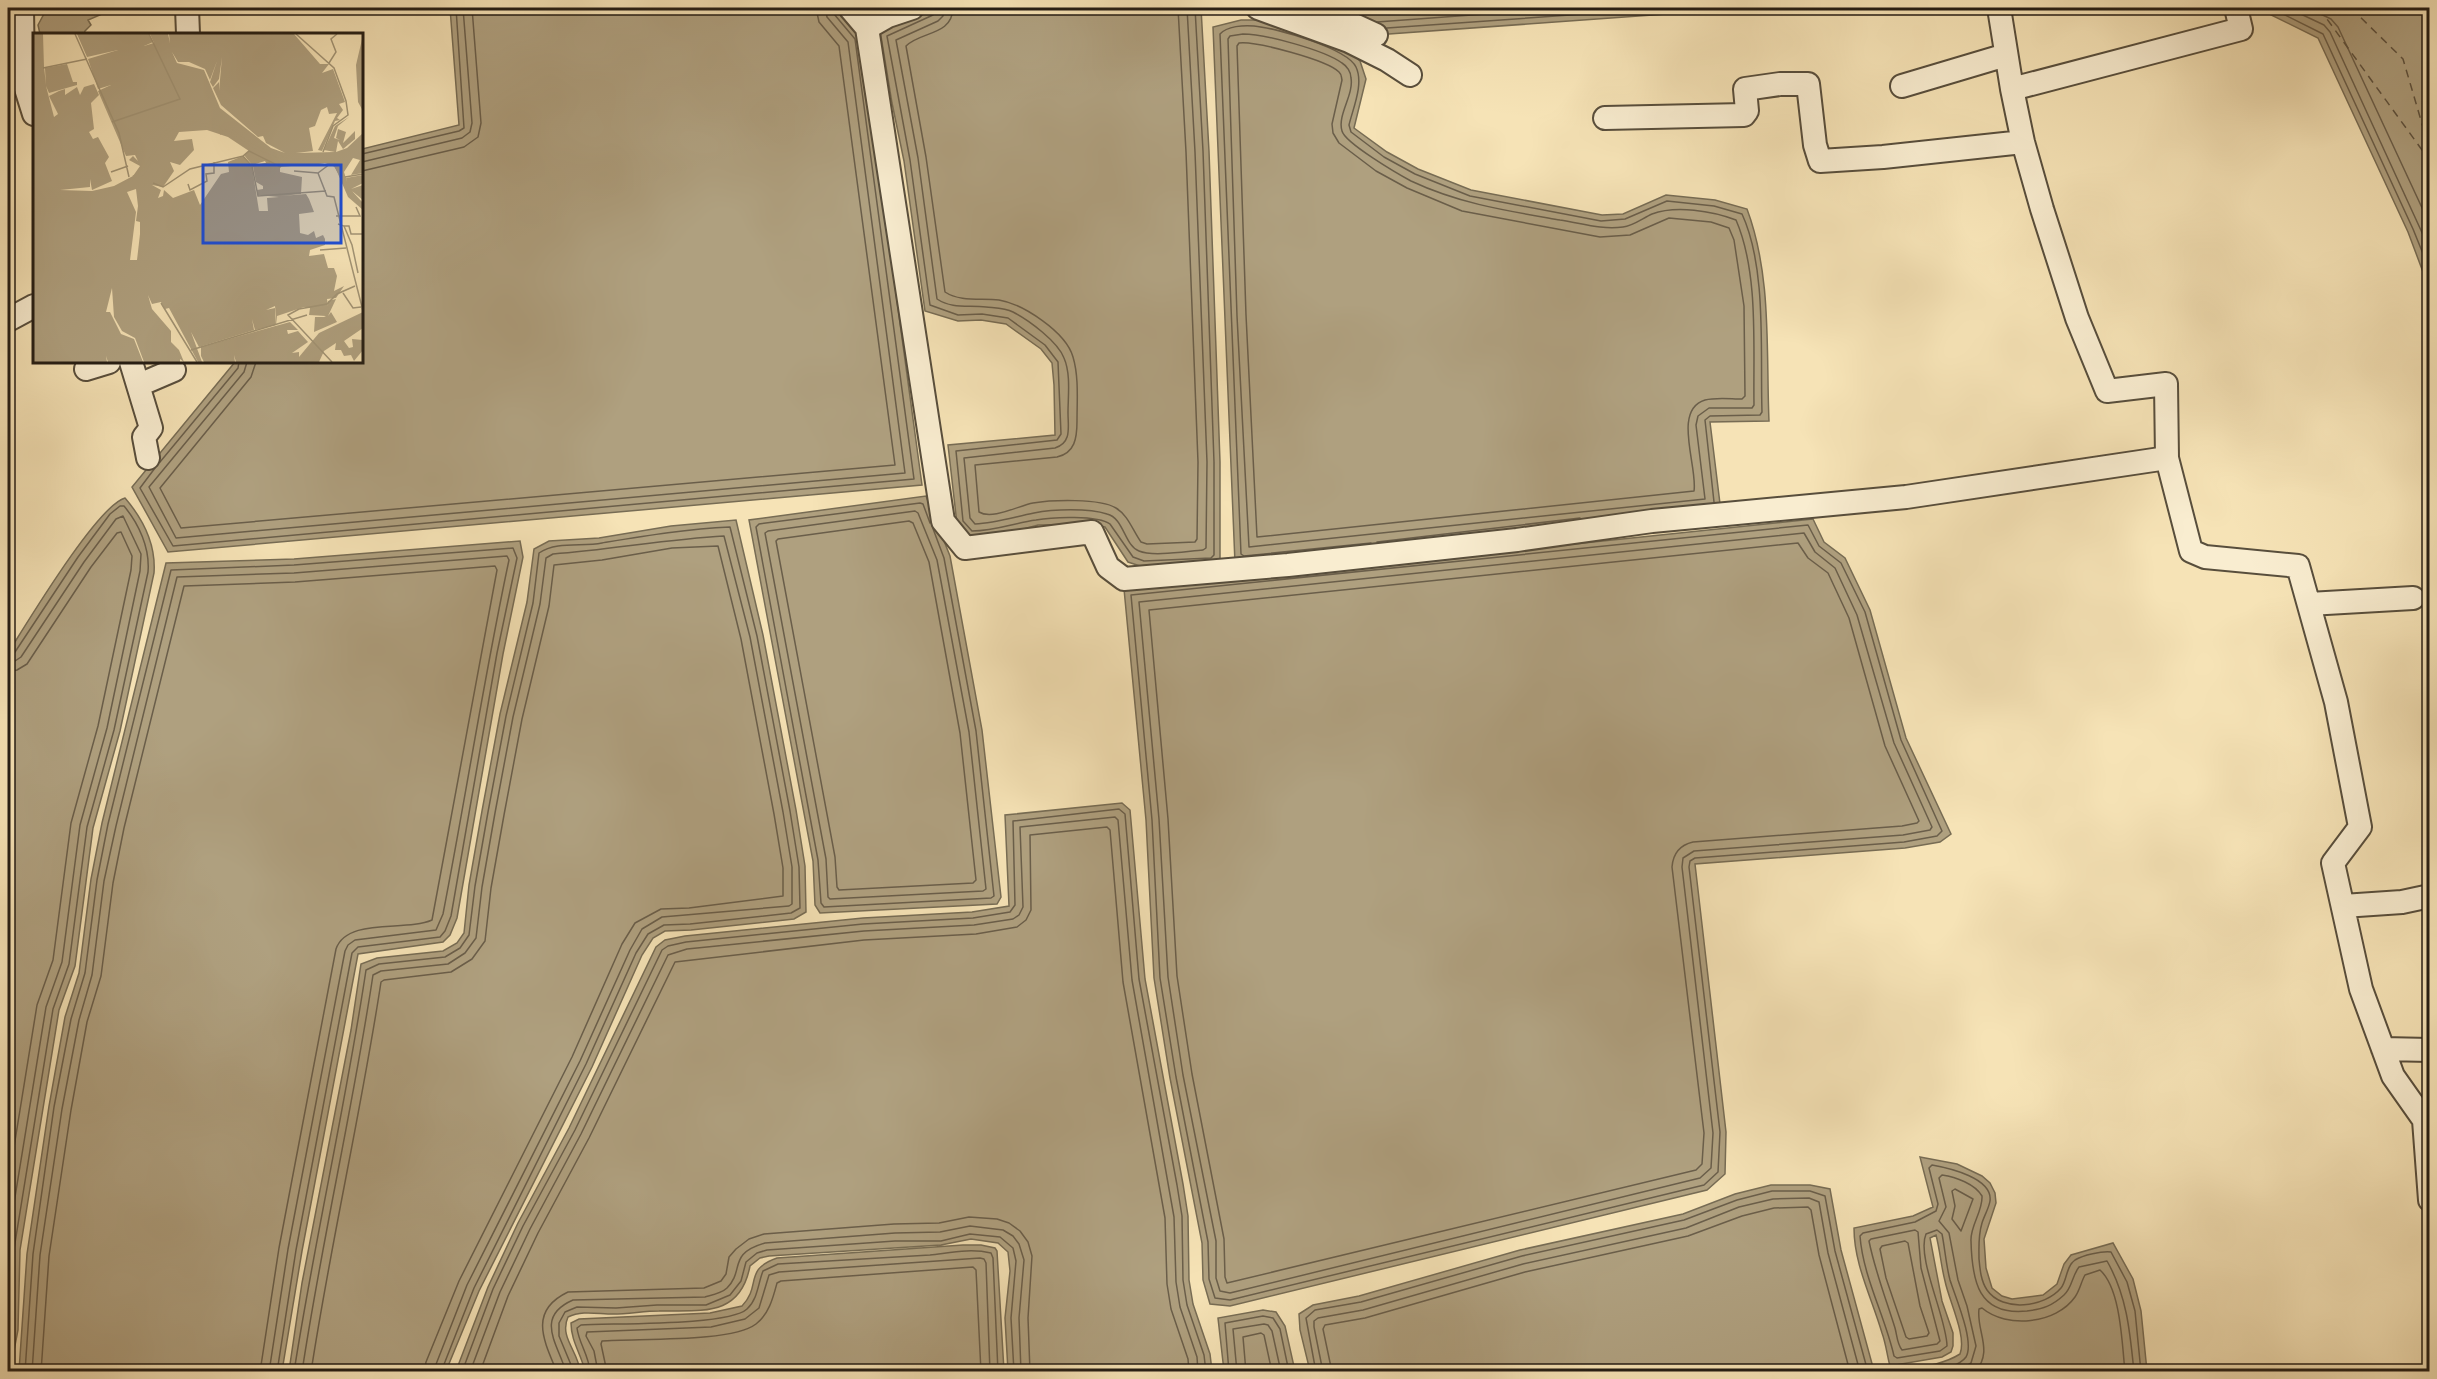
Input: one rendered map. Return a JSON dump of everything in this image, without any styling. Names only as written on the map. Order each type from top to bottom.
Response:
[{"type":"street","points":[[22,8],[23,79],[33,111]]},
{"type":"street","points":[[187,8],[188,33]]},
{"type":"street","points":[[850,8],[867,28],[943,521],[966,548],[1092,532],[1108,567],[1124,579],[1288,565],[1517,540],[1652,521],[1906,497],[2167,458]]},
{"type":"street","points":[[867,28],[888,16],[912,8]]},
{"type":"street","points":[[1258,8],[1349,41],[1378,55],[1410,75]]},
{"type":"street","points":[[1317,8],[1376,35]]},
{"type":"street","points":[[1999,8],[2023,142],[2078,318],[2108,391],[2166,384],[2167,458],[2191,551],[2205,557],[2298,566],[2336,702],[2360,827],[2333,863],[2361,989],[2393,1076],[2424,1120],[2430,1200]]},
{"type":"street","points":[[2012,89],[2241,29],[2236,8]]},
{"type":"street","points":[[1902,86],[2006,55]]},
{"type":"street","points":[[1605,118],[1744,115],[1747,111],[1745,88],[1808,84],[1815,145],[1820,161],[1883,157],[2023,142]]},
{"type":"street","points":[[8,320],[33,307]]},
{"type":"street","points":[[86,369],[106,363]]},
{"type":"street","points":[[131,363],[152,428],[144,436],[148,458]]},
{"type":"street","points":[[139,385],[174,370]]},
{"type":"street","points":[[2309,604],[2413,598]]},
{"type":"street","points":[[2343,906],[2402,902],[2430,896]]},
{"type":"street","points":[[2383,1049],[2430,1050]]},
{"type":"water","points":[[42,8],[101,8],[102,14],[88,20],[91,25],[84,33],[40,33],[38,25],[46,10],[43,11]]},
{"type":"water","points":[[450,8],[836,8],[861,36],[922,485],[168,552],[132,487],[234,363],[363,363],[363,149],[459,125]]},
{"type":"water","points":[[940,8],[1201,8],[1209,151],[1220,462],[1220,563],[1143,567],[1128,562],[1105,527],[1088,524],[1038,525],[994,537],[967,537],[957,524],[948,445],[1055,435],[1054,385],[1052,363],[1041,349],[1006,324],[981,320],[958,321],[925,311],[904,161],[880,30]]},
{"type":"water","points":[[1275,8],[1750,8],[1361,36]]},
{"type":"water","points":[[2257,8],[2429,8],[2429,288],[2408,232],[2318,38]]},
{"type":"water","points":[[1241,20],[1257,20],[1289,29],[1350,51],[1360,61],[1366,79],[1354,128],[1387,152],[1418,169],[1471,190],[1602,215],[1623,214],[1666,195],[1715,200],[1747,209],[1761,260],[1764,287],[1769,421],[1710,422],[1721,512],[1235,563],[1213,27]]},
{"type":"water","points":[[926,496],[950,556],[982,730],[1001,897],[997,904],[820,913],[815,905],[813,861],[749,520]]},
{"type":"water","points":[[125,498],[147,533],[153,552],[154,573],[120,731],[93,828],[75,966],[59,1010],[20,1250],[18,1330],[10,1371],[8,1371],[8,653],[81,543],[98,521]]},
{"type":"water","points":[[1813,519],[1824,542],[1845,558],[1870,610],[1906,738],[1951,834],[1940,842],[1905,848],[1695,864],[1726,1132],[1725,1174],[1707,1190],[1230,1306],[1210,1304],[1203,1280],[1202,1243],[1170,1078],[1154,978],[1146,820],[1124,589]]},
{"type":"water","points":[[736,520],[763,635],[796,810],[805,866],[806,912],[794,919],[665,931],[653,938],[642,955],[592,1067],[479,1291],[446,1371],[289,1371],[302,1283],[351,1030],[361,964],[377,958],[443,951],[457,943],[464,933],[469,885],[482,811],[500,714],[527,602],[534,549],[549,541],[599,538],[671,526]]},
{"type":"water","points":[[520,541],[523,557],[503,654],[457,918],[450,935],[443,942],[358,954],[302,1251],[282,1371],[19,1371],[27,1254],[65,1017],[79,973],[91,879],[102,823],[166,563],[294,559]]},
{"type":"water","points":[[1122,803],[1130,810],[1145,979],[1188,1216],[1189,1280],[1193,1304],[1210,1354],[1212,1371],[1008,1371],[1005,1318],[1010,1271],[1008,1252],[998,1243],[971,1239],[941,1245],[760,1258],[750,1266],[745,1283],[737,1295],[728,1303],[716,1308],[619,1314],[584,1313],[568,1317],[567,1338],[580,1371],[456,1371],[488,1287],[518,1223],[569,1128],[656,947],[665,940],[685,936],[863,918],[972,912],[1009,906],[1005,815]]},
{"type":"water","points":[[1920,1157],[1957,1164],[1982,1176],[1990,1183],[1995,1193],[1996,1203],[1984,1239],[1986,1268],[1992,1288],[2002,1296],[2012,1299],[2043,1295],[2057,1284],[2064,1264],[2071,1255],[2113,1243],[2133,1279],[2141,1311],[2147,1371],[1895,1371],[1945,1361],[1960,1354],[1962,1347],[1936,1235],[1930,1238],[1942,1301],[1953,1333],[1951,1352],[1942,1357],[1890,1366],[1857,1255],[1854,1228],[1913,1216],[1933,1207]]},
{"type":"water","points":[[1771,1185],[1810,1185],[1830,1189],[1841,1250],[1874,1371],[1310,1371],[1300,1330],[1299,1314],[1313,1305],[1359,1296],[1520,1250],[1683,1214],[1735,1194]]},
{"type":"water","points":[[981,1245],[995,1248],[997,1251],[1004,1371],[585,1371],[573,1336],[571,1323],[579,1319],[710,1313],[742,1306],[751,1291],[756,1273],[777,1258]]},
{"type":"water","points":[[1263,1310],[1276,1312],[1285,1326],[1295,1371],[1224,1371],[1218,1318]]},
{"type":"ferry route","points":[[2319,8],[2430,161]]},
{"type":"ferry route","points":[[2351,8],[2403,59],[2430,151]]}]
